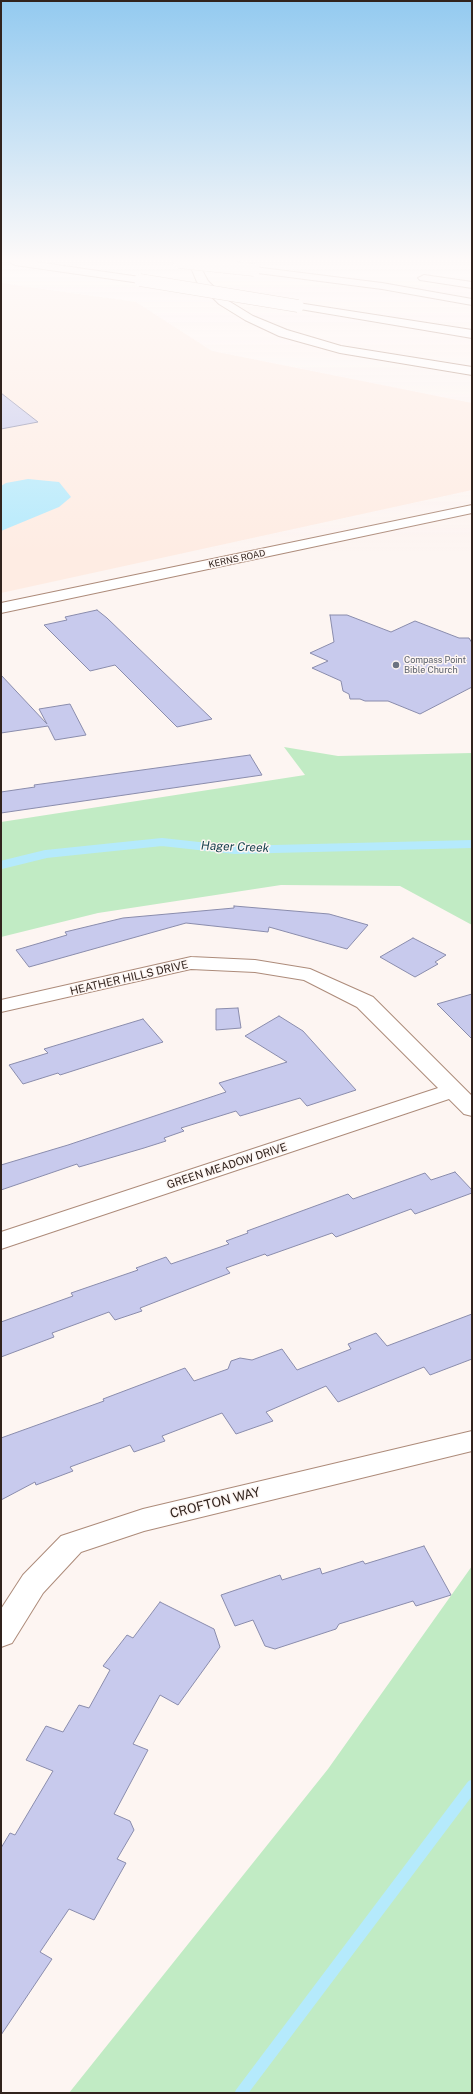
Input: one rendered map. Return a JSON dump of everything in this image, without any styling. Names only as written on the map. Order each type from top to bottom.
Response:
[{"type":"main road","points":[[404,360],[472,372]]},
{"type":"main road","name":"KERNS ROAD","points":[[1,608],[472,509]]},
{"type":"main road","name":"HEATHER HILLS DRIVE","points":[[1,1006],[191,963],[254,966],[310,975],[365,1002],[472,1109]]},
{"type":"main road","name":"GREEN MEADOW DRIVE","points":[[1,1241],[453,1090]]},
{"type":"main road","name":"CROFTON WAY","points":[[1,1634],[33,1584],[71,1544],[143,1520],[472,1441]]},
{"type":"shaded area","points":[[1,360],[256,360],[472,403],[472,490],[1,593]]},
{"type":"green space","points":[[284,747],[338,756],[472,753],[472,925],[400,886],[281,885],[98,913],[1,937],[1,822],[305,775]]},
{"type":"green space","points":[[472,1566],[472,2093],[69,2093],[328,1769]]},
{"type":"water","points":[[28,479],[59,482],[71,497],[59,507],[1,531],[1,486],[6,483]]},
{"type":"building","points":[[1,393],[38,422],[1,429]]},
{"type":"building","points":[[97,610],[212,719],[177,727],[115,665],[90,671],[44,625],[67,620],[65,617]]},
{"type":"building","name":"Compass Point Bible Church","points":[[330,615],[347,615],[391,632],[415,621],[459,638],[469,638],[472,643],[472,687],[420,714],[388,701],[365,701],[360,699],[350,699],[349,694],[343,691],[341,681],[312,668],[328,661],[310,653],[334,642]]},
{"type":"building","points":[[1,675],[47,724],[39,709],[70,704],[86,735],[55,740],[48,726],[1,733]]},
{"type":"building","points":[[250,755],[262,775],[1,813],[1,792],[35,787],[34,785]]},
{"type":"building","points":[[234,906],[329,914],[368,925],[347,949],[269,927],[268,932],[186,923],[29,967],[16,950],[67,935],[65,932],[123,918],[234,908]]},
{"type":"building","points":[[413,938],[446,955],[435,962],[438,964],[415,977],[380,957]]},
{"type":"building","points":[[472,994],[472,1039],[437,1004]]},
{"type":"building","points":[[238,1008],[241,1028],[216,1030],[216,1009]]},
{"type":"building","points":[[279,1016],[303,1031],[356,1090],[307,1106],[300,1098],[240,1116],[236,1111],[181,1128],[184,1131],[164,1138],[166,1141],[79,1167],[77,1164],[1,1190],[1,1165],[68,1145],[226,1092],[219,1083],[287,1062],[245,1036]]},
{"type":"building","points":[[143,1019],[163,1042],[60,1075],[58,1073],[23,1084],[9,1065],[48,1053],[44,1049]]},
{"type":"building","points":[[455,1172],[472,1190],[472,1193],[415,1214],[411,1209],[336,1237],[332,1233],[267,1256],[265,1254],[226,1268],[230,1273],[140,1308],[142,1311],[115,1320],[109,1312],[52,1333],[54,1337],[1,1357],[1,1322],[73,1296],[71,1293],[138,1270],[136,1268],[166,1257],[171,1264],[229,1244],[226,1241],[248,1233],[247,1231],[348,1194],[353,1199],[425,1173],[431,1180]]},
{"type":"building","points":[[472,1314],[472,1359],[430,1375],[424,1367],[338,1402],[326,1386],[266,1412],[273,1421],[236,1434],[222,1413],[162,1436],[165,1441],[134,1452],[130,1445],[70,1467],[73,1471],[36,1485],[35,1482],[1,1500],[1,1438],[104,1401],[103,1399],[185,1368],[194,1381],[228,1369],[231,1361],[240,1358],[252,1360],[282,1349],[297,1370],[351,1349],[348,1344],[376,1333],[387,1346]]},
{"type":"building","points":[[424,1546],[451,1595],[416,1606],[413,1601],[339,1624],[336,1629],[275,1649],[265,1646],[253,1620],[235,1626],[221,1595],[280,1575],[282,1580],[320,1568],[322,1574],[363,1561],[365,1564]]},
{"type":"building","points":[[160,1602],[214,1629],[220,1647],[178,1705],[160,1695],[133,1744],[148,1750],[114,1814],[130,1821],[134,1830],[117,1859],[126,1863],[94,1920],[69,1909],[40,1952],[52,1959],[1,2035],[1,1848],[10,1833],[15,1835],[53,1771],[26,1760],[46,1726],[63,1732],[79,1705],[89,1708],[110,1670],[103,1666],[127,1635],[133,1638]]},
{"type":"waterway","name":"Hager Creek","points":[[1,865],[46,854],[162,842],[235,850],[472,844]]},
{"type":"waterway","points":[[241,2093],[472,1786]]},
{"type":"place","name":"Compass Point Bible Church","points":[[396,665]]}]
